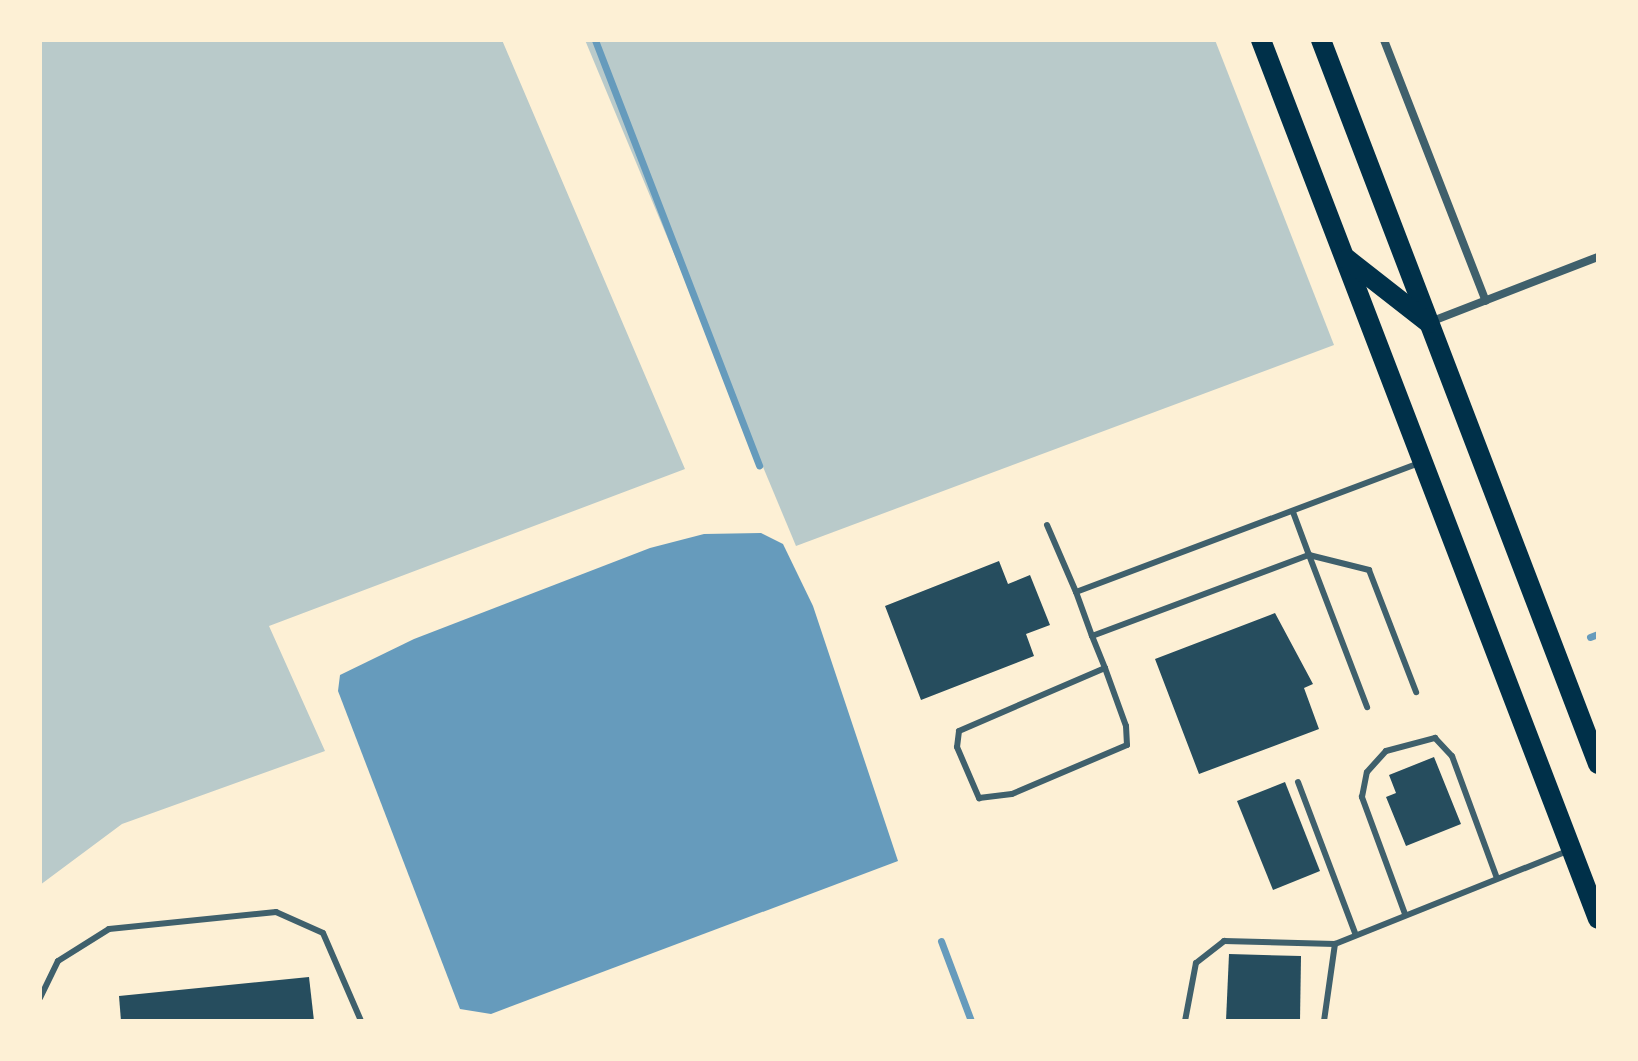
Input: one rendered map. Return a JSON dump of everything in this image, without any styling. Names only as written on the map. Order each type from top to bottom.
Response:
[{"type":"main road","points":[[1261,40],[1598,919]]},
{"type":"main road","points":[[1321,40],[1598,764]]},
{"type":"main road","points":[[1344,256],[1429,323]]},
{"type":"main road","points":[[1571,850],[1598,870]]},
{"type":"street","points":[[1384,40],[1486,301]]},
{"type":"street","points":[[1429,323],[1598,257]]},
{"type":"lane","points":[[1076,592],[1423,462]]},
{"type":"lane","points":[[1293,512],[1367,707]]},
{"type":"lane","points":[[1047,525],[1105,668],[1127,745],[1012,794],[979,798],[957,747],[959,731],[1105,668]]},
{"type":"lane","points":[[1092,636],[1309,555],[1369,570],[1416,692]]},
{"type":"lane","points":[[1405,914],[1362,797],[1367,772],[1386,751],[1435,738],[1452,756],[1497,878]]},
{"type":"lane","points":[[1298,782],[1355,933]]},
{"type":"lane","points":[[1185,1021],[1196,963],[1224,941],[1335,944],[1355,933],[1571,850]]},
{"type":"lane","points":[[40,998],[58,961],[109,929],[276,912],[323,933],[361,1021]]},
{"type":"lane","points":[[1324,1021],[1335,944]]},
{"type":"shaded area","points":[[40,40],[502,40],[685,469],[269,626],[325,751],[122,824],[40,885]]},
{"type":"shaded area","points":[[585,40],[1215,40],[1334,345],[796,546]]},
{"type":"water","points":[[761,533],[783,544],[813,606],[898,861],[491,1014],[460,1009],[338,691],[340,675],[414,639],[650,548],[704,534]]},
{"type":"building","points":[[999,561],[1008,584],[1030,575],[1050,625],[1026,634],[1034,656],[921,700],[885,606]]},
{"type":"building","points":[[1275,613],[1313,684],[1304,688],[1319,729],[1199,774],[1155,659]]},
{"type":"building","points":[[1434,757],[1461,824],[1406,846],[1386,797],[1396,793],[1389,775]]},
{"type":"building","points":[[1285,782],[1320,871],[1273,890],[1237,801]]},
{"type":"building","points":[[1229,954],[1301,956],[1300,1021],[1226,1021]]},
{"type":"building","points":[[309,977],[314,1021],[121,1021],[119,996]]},
{"type":"waterway","points":[[595,40],[759,466]]},
{"type":"waterway","points":[[1590,637],[1598,634]]},
{"type":"waterway","points":[[941,941],[971,1021]]}]
